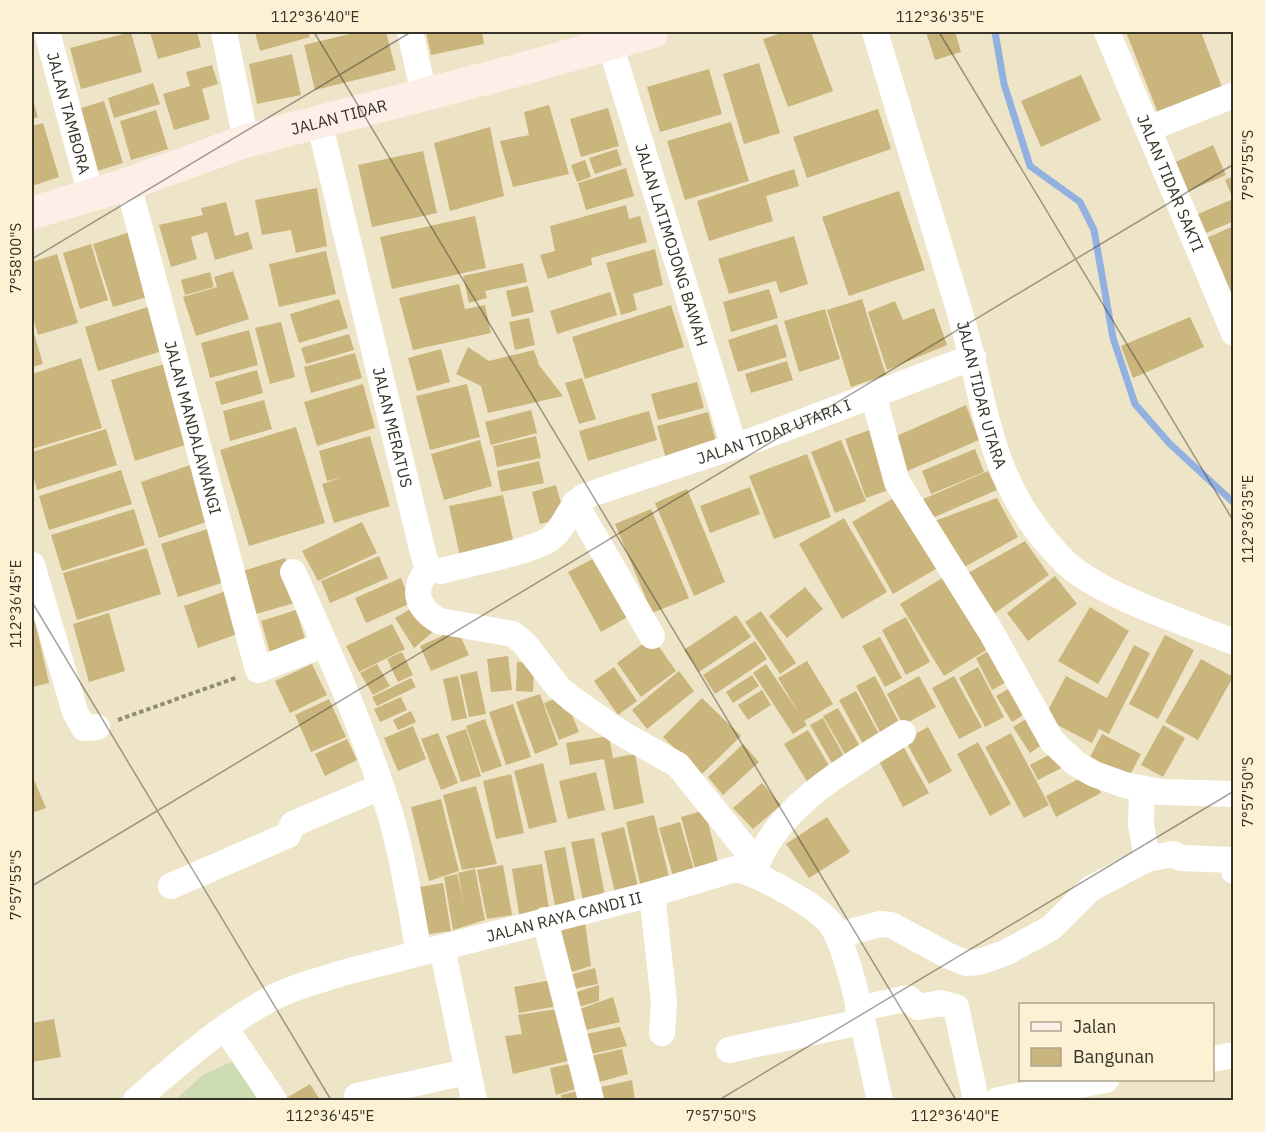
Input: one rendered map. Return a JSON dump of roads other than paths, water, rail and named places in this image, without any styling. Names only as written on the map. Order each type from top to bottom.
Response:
[{"type":"main road","name":"JALAN TIDAR","points":[[32,213],[129,184],[246,141],[652,32]]},
{"type":"street","name":"JALAN TAMBORA","points":[[48,32],[91,195]]},
{"type":"street","points":[[224,32],[246,141]]},
{"type":"street","points":[[410,32],[424,94]]},
{"type":"street","name":"JALAN TIDAR UTARA","points":[[875,32],[973,357],[987,427],[1000,467],[1021,507],[1067,564],[1106,589],[1233,642]]},
{"type":"street","name":"JALAN TIDAR SAKTI","points":[[1107,32],[1232,322]]},
{"type":"street","name":"JALAN LATIMOJONG BAWAH","points":[[610,44],[734,446]]},
{"type":"street","points":[[1148,129],[1233,95]]},
{"type":"street","name":"JALAN MERATUS","points":[[319,121],[421,546],[429,569]]},
{"type":"street","name":"JALAN MANDALAWANGI","points":[[129,184],[258,670],[325,644]]},
{"type":"street","name":"JALAN TIDAR UTARA I","points":[[574,503],[585,496],[734,446],[973,357]]},
{"type":"street","points":[[873,395],[897,482],[991,632],[1048,735],[1075,763],[1094,774],[1142,789],[1180,793],[1233,794]]},
{"type":"street","points":[[652,636],[574,503],[551,538],[441,571],[429,569],[418,582],[417,590],[429,614],[439,621],[513,634],[524,644],[558,687],[572,699],[621,732],[678,765],[752,866],[814,909],[830,923],[838,935],[880,1101]]},
{"type":"street","points":[[32,565],[75,712],[84,728],[97,727]]},
{"type":"street","points":[[293,572],[351,704],[388,808],[474,1101]]},
{"type":"street","points":[[752,866],[766,841],[810,795],[837,774],[903,733]]},
{"type":"street","points":[[171,886],[288,835],[293,824],[380,787]]},
{"type":"street","points":[[1142,789],[1141,825],[1147,860]]},
{"type":"street","points":[[838,935],[880,924],[891,925],[949,956],[966,963],[979,962],[1005,953],[1051,928],[1090,889],[1162,854],[1233,864]]},
{"type":"street","name":"JALAN RAYA CANDI II","points":[[136,1101],[226,1029],[282,994],[342,973],[652,894],[752,866]]},
{"type":"street","points":[[652,894],[664,1002],[662,1033]]},
{"type":"street","points":[[545,920],[591,1101]]},
{"type":"street","points":[[729,1050],[859,1016],[908,998],[918,1007],[941,1003],[956,1007],[976,1101]]},
{"type":"street","points":[[226,1029],[274,1101]]},
{"type":"street","points":[[1214,1059],[1233,1055]]},
{"type":"street","points":[[357,1096],[466,1072]]},
{"type":"street","points":[[998,1101],[1101,1081]]},
{"type":"waterway","points":[[995,32],[1004,84],[1030,166],[1080,202],[1094,230],[1113,338],[1135,404],[1169,443],[1234,503]]}]
